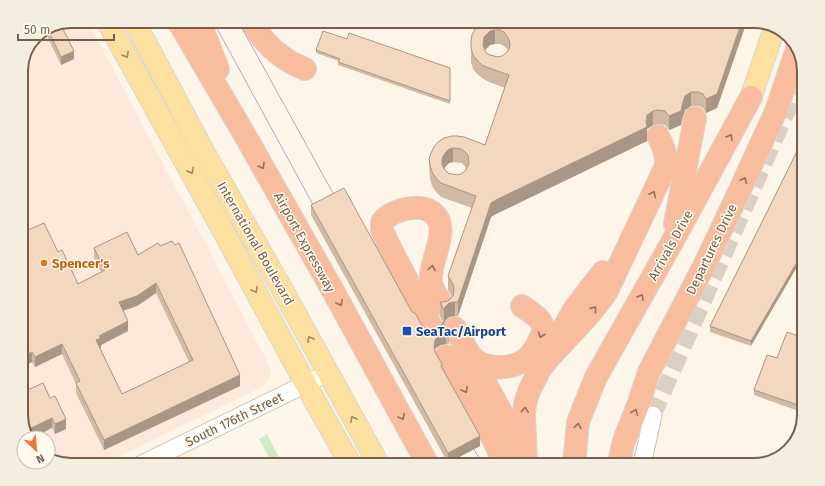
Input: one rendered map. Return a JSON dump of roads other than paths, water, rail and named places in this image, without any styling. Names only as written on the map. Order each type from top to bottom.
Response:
[{"type":"highway","name":"Airport Expressway","points":[[182,28],[332,289],[424,458]]},
{"type":"highway","points":[[202,28],[243,132]]},
{"type":"highway","points":[[256,28],[275,52],[305,69]]},
{"type":"highway","name":"Departures Drive","points":[[620,457],[625,438],[649,372],[705,264],[738,194],[776,111],[795,57]]},
{"type":"highway","name":"Arrivals Drive","points":[[575,458],[578,422],[596,377],[751,98]]},
{"type":"highway","points":[[671,244],[695,118]]},
{"type":"highway","points":[[540,370],[559,347],[589,316],[599,303],[609,285],[665,168],[666,156],[658,136]]},
{"type":"highway","points":[[432,328],[382,231],[382,222],[388,216],[409,208],[427,209],[435,214],[440,223],[441,232],[431,282],[435,293],[442,304]]},
{"type":"highway","points":[[527,458],[524,415],[525,404],[529,391],[575,308],[603,272]]},
{"type":"highway","points":[[469,354],[478,362],[494,366],[508,367],[520,363],[526,359],[535,349],[543,328],[541,322],[536,316],[522,306]]},
{"type":"highway","points":[[455,328],[515,437],[524,458]]},
{"type":"highway","points":[[446,356],[493,439],[502,458]]},
{"type":"main road","name":"International Boulevard","points":[[111,28],[347,458]]},
{"type":"main road","name":"International Boulevard","points":[[138,28],[205,154],[275,275],[375,458]]},
{"type":"main road","name":"Arrivals Drive","points":[[751,98],[773,33]]},
{"type":"main road","points":[[164,77],[178,128],[172,137]]},
{"type":"main road","points":[[172,137],[177,135],[185,136],[205,154]]},
{"type":"street","name":"South 176th Street","points":[[154,458],[328,373]]},
{"type":"street","points":[[644,458],[653,415]]},
{"type":"tunnel","points":[[653,415],[797,89]]},
{"type":"tram line","points":[[217,28],[318,214]]},
{"type":"tram line","points":[[242,28],[339,204]]},
{"type":"tram line","points":[[468,439],[479,458]]},
{"type":"tram line","points":[[448,451],[452,458]]},
{"type":"place","name":"Spencer's","points":[[44,263]]},
{"type":"place","name":"SeaTac/Airport","points":[[407,331]]}]
